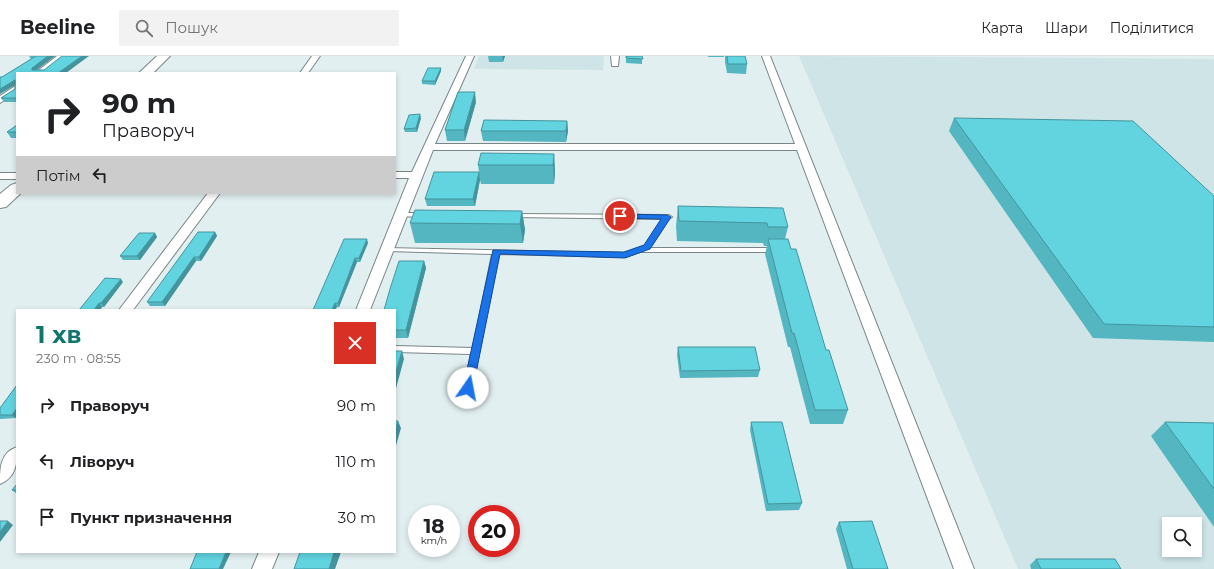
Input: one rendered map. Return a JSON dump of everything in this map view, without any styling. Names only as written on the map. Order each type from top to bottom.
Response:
[{"type":"main road","points":[[146,72],[164,56]]},
{"type":"main road","points":[[0,203],[16,189]]},
{"type":"street","points":[[40,72],[63,56]]},
{"type":"street","points":[[305,72],[316,56]]},
{"type":"street","points":[[363,309],[416,175],[470,56]]},
{"type":"street","points":[[766,56],[964,569]]},
{"type":"street","points":[[0,91],[15,90]]},
{"type":"street","points":[[0,100],[15,90]]},
{"type":"street","points":[[428,147],[801,147]]},
{"type":"street","points":[[396,175],[416,175]]},
{"type":"street","points":[[0,176],[16,176]]},
{"type":"street","points":[[127,309],[213,194]]},
{"type":"street","points":[[0,476],[16,455]]},
{"type":"street","points":[[262,569],[269,553]]},
{"type":"lane","points":[[400,215],[432,215]]},
{"type":"lane","points":[[387,249],[625,255],[647,247],[669,217],[510,216]]},
{"type":"lane","points":[[638,250],[784,250]]},
{"type":"lane","points":[[468,388],[496,252]]},
{"type":"lane","points":[[396,349],[476,351]]},
{"type":"shaded area","points":[[479,56],[604,56],[603,70],[474,69]]},
{"type":"shaded area","points":[[799,56],[1214,59],[1214,569],[1018,569]]},
{"type":"building","points":[[36,56],[48,56],[32,68],[32,70],[44,70],[62,56],[82,56],[59,72],[16,72],[16,98],[1,98],[15,89],[15,80],[0,89],[0,77]]},
{"type":"building","points":[[626,56],[642,56],[643,59],[626,58]]},
{"type":"building","points":[[727,56],[745,56],[747,64],[728,64]]},
{"type":"building","points":[[428,68],[441,68],[435,81],[422,81]]},
{"type":"building","points":[[458,92],[475,92],[464,130],[445,130]]},
{"type":"building","points":[[420,114],[416,128],[404,129],[409,115]]},
{"type":"building","points":[[954,118],[1133,121],[1214,196],[1214,327],[1104,324]]},
{"type":"building","points":[[484,120],[567,121],[566,131],[481,131]]},
{"type":"building","points":[[16,126],[16,132],[7,132]]},
{"type":"building","points":[[481,153],[554,154],[553,165],[478,165]]},
{"type":"building","points":[[434,172],[479,172],[473,199],[425,199]]},
{"type":"building","points":[[678,206],[783,208],[788,227],[768,227],[767,223],[679,221]]},
{"type":"building","points":[[415,210],[522,211],[520,224],[410,223]]},
{"type":"building","points":[[198,232],[215,232],[199,257],[194,257],[162,302],[147,302]]},
{"type":"building","points":[[139,233],[155,233],[137,256],[120,256]]},
{"type":"building","points":[[344,239],[367,239],[359,258],[355,258],[338,303],[335,303],[332,309],[313,309]]},
{"type":"building","points":[[768,239],[788,239],[791,249],[796,249],[826,350],[829,350],[848,410],[815,410],[794,333],[792,333]]},
{"type":"building","points":[[399,261],[424,261],[406,330],[396,330],[396,309],[384,309]]},
{"type":"building","points":[[105,278],[121,279],[95,309],[80,309]]},
{"type":"building","points":[[678,347],[755,347],[760,370],[681,371]]},
{"type":"building","points":[[396,351],[402,351],[396,372]]},
{"type":"building","points":[[16,386],[16,409],[12,415],[0,415],[0,408]]},
{"type":"building","points":[[751,422],[782,422],[802,503],[768,504]]},
{"type":"building","points":[[1165,422],[1214,423],[1214,489]]},
{"type":"building","points":[[0,521],[8,521],[0,532]]},
{"type":"building","points":[[872,521],[888,569],[853,569],[839,522]]},
{"type":"building","points":[[197,553],[226,553],[219,569],[190,569]]},
{"type":"building","points":[[300,553],[334,553],[329,569],[294,569]]},
{"type":"building","points":[[1036,559],[1115,559],[1121,569],[1041,569]]},
{"type":"route","points":[[468,388],[496,252],[625,255],[647,247],[667,217],[620,216]]}]
